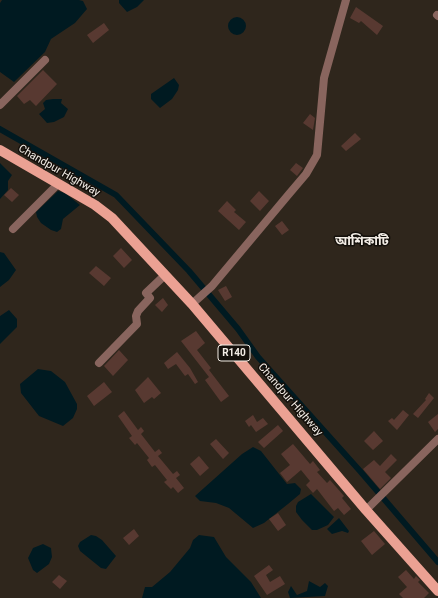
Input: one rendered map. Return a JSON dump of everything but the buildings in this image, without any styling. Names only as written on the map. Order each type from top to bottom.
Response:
[{"type":"main road","name":"Chandpur Highway","points":[[0,150],[95,205],[112,218],[165,275],[195,301],[369,506],[438,591]]},
{"type":"street","points":[[195,301],[212,286],[306,174],[317,155],[324,78],[346,0]]},
{"type":"street","points":[[0,105],[45,60]]},
{"type":"street","points":[[13,229],[58,184]]},
{"type":"street","points":[[100,363],[137,324],[136,316],[138,311],[150,298],[146,293],[165,275]]},
{"type":"street","points":[[369,506],[438,439]]},
{"type":"water","points":[[2,0],[79,0],[83,1],[87,9],[75,23],[51,39],[45,52],[14,82],[0,72],[0,3]]},
{"type":"water","points":[[119,0],[144,0],[137,7],[127,12],[119,3]]},
{"type":"water","points":[[237,17],[243,20],[246,26],[243,32],[237,35],[231,32],[228,26],[231,20]]},
{"type":"water","points":[[174,78],[179,85],[178,90],[172,99],[160,108],[151,99],[151,94]]},
{"type":"water","points":[[62,99],[61,103],[68,109],[64,117],[54,122],[47,123],[39,114],[45,109],[43,103],[46,100]]},
{"type":"water","points":[[0,163],[12,175],[8,181],[8,190],[0,199]]},
{"type":"water","points":[[58,191],[65,193],[80,205],[63,219],[61,229],[57,232],[41,223],[36,212]]},
{"type":"water","points":[[0,252],[4,253],[16,270],[9,280],[0,287]]},
{"type":"water","points":[[9,310],[17,319],[17,327],[0,344],[0,316]]},
{"type":"water","points":[[38,369],[51,371],[65,382],[77,404],[77,409],[73,418],[63,426],[39,416],[21,393],[20,384]]},
{"type":"water","points":[[253,447],[261,451],[287,484],[295,483],[301,489],[300,494],[288,504],[264,523],[253,528],[229,508],[216,503],[200,501],[195,496],[242,454]]},
{"type":"water","points":[[311,494],[334,517],[328,525],[317,530],[312,530],[296,512],[298,502]]},
{"type":"water","points":[[339,518],[349,531],[348,533],[342,531],[332,534],[327,529]]},
{"type":"water","points":[[91,535],[102,540],[116,556],[106,569],[101,568],[80,551],[78,546],[80,542]]},
{"type":"water","points":[[199,535],[214,537],[226,557],[251,582],[261,598],[142,598],[145,587],[152,587],[170,572],[190,548],[193,540]]},
{"type":"water","points":[[43,544],[51,548],[52,557],[49,564],[37,573],[33,570],[28,558],[33,548]]},
{"type":"water","points":[[309,581],[320,587],[325,583],[328,586],[325,596],[290,598],[288,592],[291,586],[297,595],[307,591]]},
{"type":"waterway","points":[[0,129],[116,195],[189,271],[238,329],[258,357],[360,471],[438,562]]},
{"type":"district","name":"আশিকাটি","points":[[362,242]]}]
